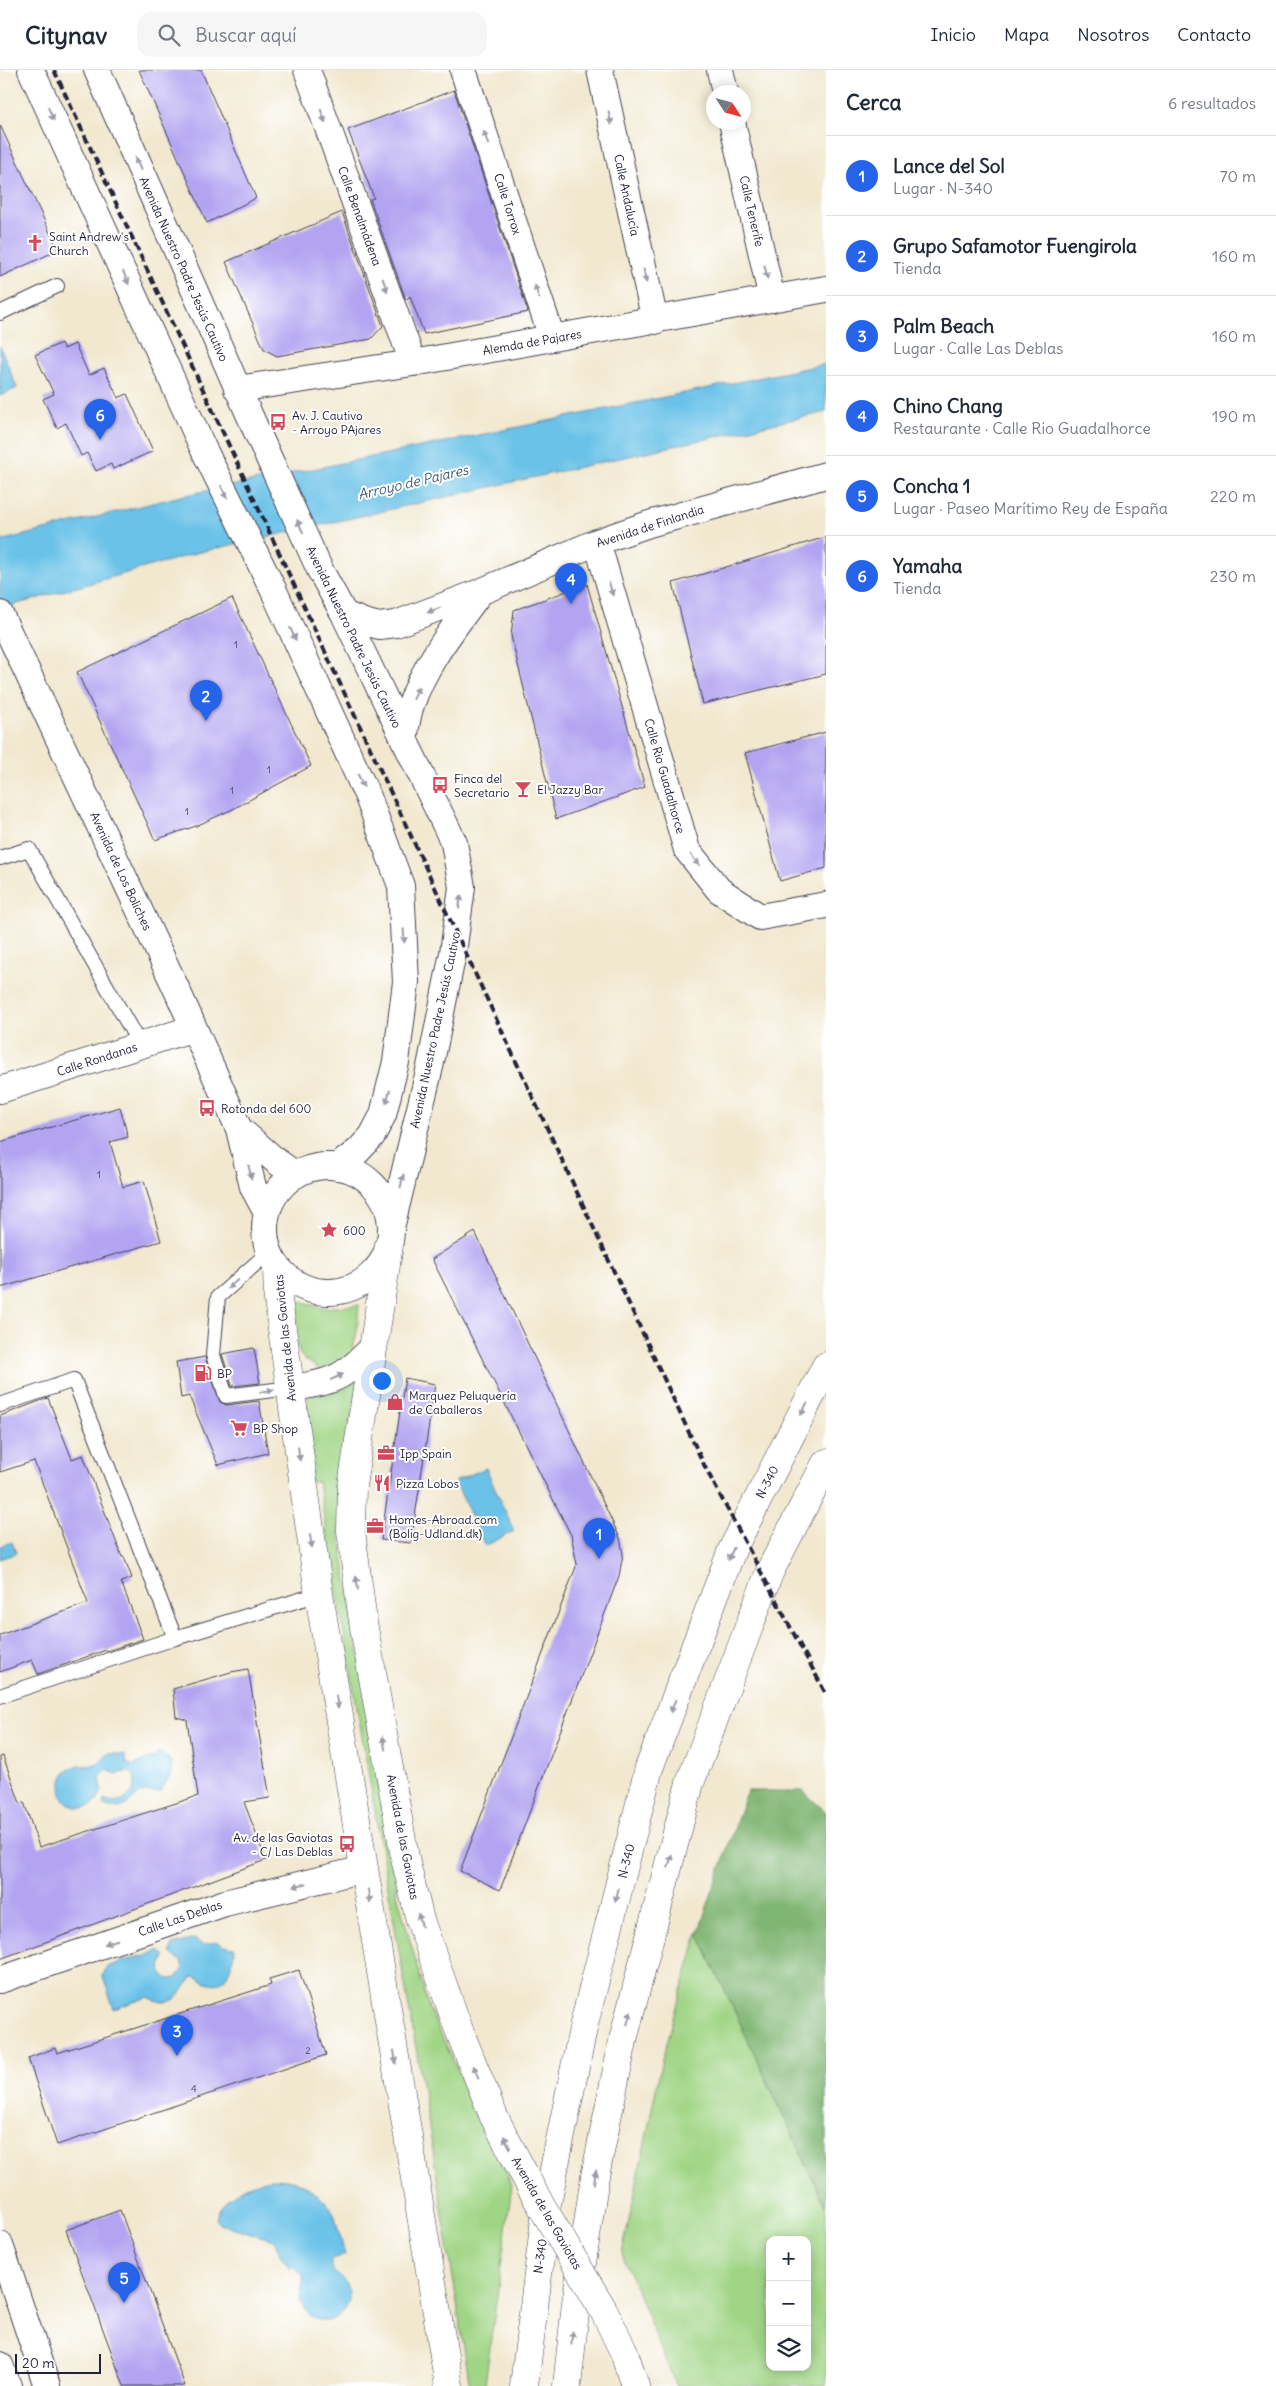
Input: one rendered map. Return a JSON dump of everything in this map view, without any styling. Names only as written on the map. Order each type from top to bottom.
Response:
[{"type":"main road","name":"Avenida de las Gaviotas","points":[[390,1237],[352,1486],[350,1531],[362,1622],[406,1863],[420,1920],[459,2030],[494,2117],[535,2195],[604,2311],[624,2352],[635,2386]]},
{"type":"main road","name":"Avenida de las Gaviotas","points":[[273,1259],[319,1594],[449,2386]]},
{"type":"main road","name":"N-340","points":[[524,2386],[547,2203],[584,2024],[649,1768],[732,1550],[826,1366]]},
{"type":"main road","points":[[567,2386],[576,2303],[595,2176],[624,2036],[690,1783],[770,1571],[826,1463]]},
{"type":"street","points":[[31,70],[203,448],[273,589],[368,797],[401,886],[406,982],[396,1062],[383,1115],[372,1136],[358,1151],[337,1167]]},
{"type":"street","name":"Avenida Nuestro Padre Jesús Cautivo","points":[[97,70],[256,432],[320,570],[344,614],[454,843],[462,887],[453,953],[432,1058],[390,1237]]},
{"type":"street","name":"Calle Benalmádena","points":[[307,70],[413,362]]},
{"type":"street","name":"Calle Torrox","points":[[463,70],[552,338]]},
{"type":"street","name":"Calle Andalucía","points":[[600,70],[654,321]]},
{"type":"street","points":[[720,70],[723,85]]},
{"type":"street","name":"Calle Tenerife","points":[[734,130],[772,299]]},
{"type":"street","name":"Alemda de Pajares","points":[[237,389],[413,362],[654,321],[826,289]]},
{"type":"street","name":"Avenida de Finlandia","points":[[344,614],[379,626],[396,624],[480,592],[597,542],[649,524],[826,475]]},
{"type":"street","name":"Calle Rio Guadalhorce","points":[[597,542],[687,850],[719,890],[760,917],[826,905]]},
{"type":"street","name":"Avenida de Finlandia","points":[[404,740],[410,707],[421,681],[447,636],[480,592]]},
{"type":"street","name":"Avenida de Los Boliches","points":[[0,614],[194,1028],[239,1129],[253,1187],[267,1213]]},
{"type":"street","name":"Calle Rondanas","points":[[0,1090],[194,1028]]},
{"type":"street","name":"Avenida de Los Boliches","points":[[239,1129],[296,1175]]},
{"type":"street","points":[[317,1167],[337,1167],[354,1172],[375,1188],[388,1211],[390,1237],[382,1262],[368,1277],[351,1288],[331,1292],[310,1290],[292,1281],[273,1259],[265,1232],[267,1213],[273,1198],[283,1185],[296,1175],[317,1167]]},
{"type":"street","points":[[290,1388],[314,1385],[336,1379],[355,1366],[373,1347]]},
{"type":"street","name":"Calle Las Deblas","points":[[0,1980],[226,1903],[364,1869]]},
{"type":"street","points":[[0,2245],[46,2386]]},
{"type":"street","points":[[0,2364],[8,2386]]},
{"type":"lane","points":[[0,313],[57,286]]},
{"type":"lane","points":[[0,858],[29,849],[140,1044]]},
{"type":"lane","points":[[273,1259],[218,1297],[213,1355],[226,1396],[290,1388]]},
{"type":"lane","points":[[0,1405],[74,1380],[175,1638]]},
{"type":"lane","points":[[0,1696],[175,1638],[319,1594]]},
{"type":"green space","points":[[290,1298],[322,1308],[359,1305],[356,1338],[354,1346],[346,1359],[339,1364],[320,1370],[301,1356],[297,1344]]},
{"type":"green space","points":[[359,1379],[340,1470],[338,1524],[397,1893],[429,2009],[512,2185],[485,2384],[483,2386],[470,2386],[424,2095],[318,1482],[310,1482],[306,1412],[308,1396],[343,1389]]},
{"type":"green space","points":[[747,1791],[803,1791],[826,1812],[826,2207],[698,1933]]},
{"type":"green space","points":[[698,1933],[826,2207],[826,2386],[676,2386],[622,2254],[662,2060]]},
{"type":"water","points":[[0,346],[17,388],[0,396]]},
{"type":"water","name":"Arroyo de Pajares","points":[[826,364],[826,412],[200,552],[0,609],[0,541],[181,496]]},
{"type":"water","points":[[486,1468],[514,1531],[485,1546],[455,1481]]},
{"type":"water","points":[[12,1542],[16,1553],[0,1559],[0,1546]]},
{"type":"water","points":[[158,1752],[172,1763],[170,1776],[161,1791],[142,1793],[121,1807],[116,1808],[103,1805],[104,1799],[117,1801],[128,1797],[134,1788],[135,1782],[134,1775],[128,1771],[117,1774],[107,1770],[100,1777],[102,1790],[96,1801],[88,1807],[80,1808],[65,1800],[62,1791],[62,1781],[68,1769],[94,1765],[104,1759],[109,1753],[125,1755],[127,1763],[133,1766],[147,1759],[155,1758]]},
{"type":"water","points":[[194,1939],[203,1945],[218,1941],[223,1946],[235,1948],[228,1974],[224,1979],[214,1984],[193,1977],[180,1994],[171,2001],[157,2001],[148,1997],[114,2009],[103,1977],[106,1967],[140,1956],[145,1957],[159,1950],[165,1956],[160,1970],[163,1976],[169,1979],[176,1978],[183,1968],[181,1961],[170,1953],[172,1945]]},
{"type":"water","points":[[269,2179],[292,2180],[314,2191],[334,2213],[345,2255],[332,2259],[332,2271],[344,2281],[349,2292],[348,2302],[344,2311],[336,2318],[326,2321],[316,2319],[306,2311],[300,2299],[305,2278],[293,2266],[290,2269],[281,2257],[276,2241],[219,2223],[216,2219],[224,2203],[236,2192],[252,2184]]},
{"type":"building","points":[[139,70],[201,70],[256,198],[207,223]]},
{"type":"building","points":[[454,90],[528,312],[424,334],[410,296],[406,300],[370,199],[374,198],[348,130]]},
{"type":"building","points":[[0,125],[58,250],[0,277]]},
{"type":"building","points":[[342,212],[383,326],[371,339],[277,356],[264,349],[226,262]]},
{"type":"building","points":[[61,343],[64,349],[75,344],[89,375],[104,368],[118,398],[127,394],[153,451],[113,469],[111,464],[96,471],[87,453],[81,456],[66,423],[57,428],[43,399],[54,394],[35,355]]},
{"type":"building","points":[[826,537],[826,674],[703,704],[673,583]]},
{"type":"building","points":[[587,584],[645,787],[556,819],[511,636],[514,610]]},
{"type":"building","points":[[232,598],[311,766],[233,809],[196,826],[155,840],[77,672]]},
{"type":"building","points":[[826,732],[826,868],[780,881],[745,753]]},
{"type":"building","points":[[120,1107],[128,1137],[110,1142],[123,1187],[144,1181],[161,1241],[0,1288],[0,1142]]},
{"type":"building","points":[[475,1232],[620,1538],[623,1554],[619,1576],[500,1890],[460,1871],[577,1564],[571,1535],[432,1259]]},
{"type":"building","points":[[254,1348],[260,1383],[232,1386],[222,1354]]},
{"type":"building","points":[[205,1357],[220,1402],[227,1405],[259,1401],[268,1453],[218,1465],[189,1396],[181,1398],[176,1362]]},
{"type":"building","points":[[405,1378],[435,1384],[411,1543],[381,1540]]},
{"type":"building","points":[[48,1398],[72,1459],[83,1455],[122,1557],[124,1557],[132,1578],[121,1582],[143,1639],[38,1674],[32,1660],[0,1672],[0,1635],[88,1603],[34,1461],[0,1472],[0,1416]]},
{"type":"building","points":[[248,1669],[270,1798],[244,1802],[266,1860],[0,1959],[0,1757],[3,1756],[20,1803],[24,1802],[39,1847],[198,1796],[187,1720],[176,1717],[173,1689]]},
{"type":"building","points":[[299,1970],[326,2055],[57,2145],[28,2058],[55,2048],[57,2053],[271,1985],[269,1979]]},
{"type":"building","points":[[120,2210],[185,2386],[124,2386],[66,2230]]},
{"type":"railway","points":[[54,70],[706,1469],[826,1694]]},
{"type":"place","name":"Saint Andrew's Church","points":[[35,243]]},
{"type":"place","name":"Av. J. Cautivo - Arroyo PAjares","points":[[278,422]]},
{"type":"place","name":"Yamaha","points":[[100,440]]},
{"type":"place","name":"Chino Chang","points":[[571,604]]},
{"type":"place","name":"Grupo Safamotor Fuengirola","points":[[206,721]]},
{"type":"place","name":"Finca del Secretario","points":[[440,785]]},
{"type":"place","name":"El Jazzy Bar","points":[[523,789]]},
{"type":"place","name":"Rotonda del 600","points":[[207,1108]]},
{"type":"place","name":"600","points":[[329,1230]]},
{"type":"place","name":"BP","points":[[203,1373]]},
{"type":"place","name":"Marquez Peluquería de Caballeros","points":[[395,1402]]},
{"type":"place","name":"BP Shop","points":[[239,1428]]},
{"type":"place","name":"Ipp Spain","points":[[386,1453]]},
{"type":"place","name":"Pizza Lobos","points":[[382,1483]]},
{"type":"place","name":"Homes-Abroad.com (Bolig-Udland.dk)","points":[[375,1526]]},
{"type":"place","name":"Lance del Sol","points":[[599,1559]]},
{"type":"place","name":"Av. de las Gaviotas - C/ Las Deblas","points":[[347,1844]]},
{"type":"place","name":"Palm Beach","points":[[177,2056]]},
{"type":"place","name":"Concha 1","points":[[124,2303]]}]
